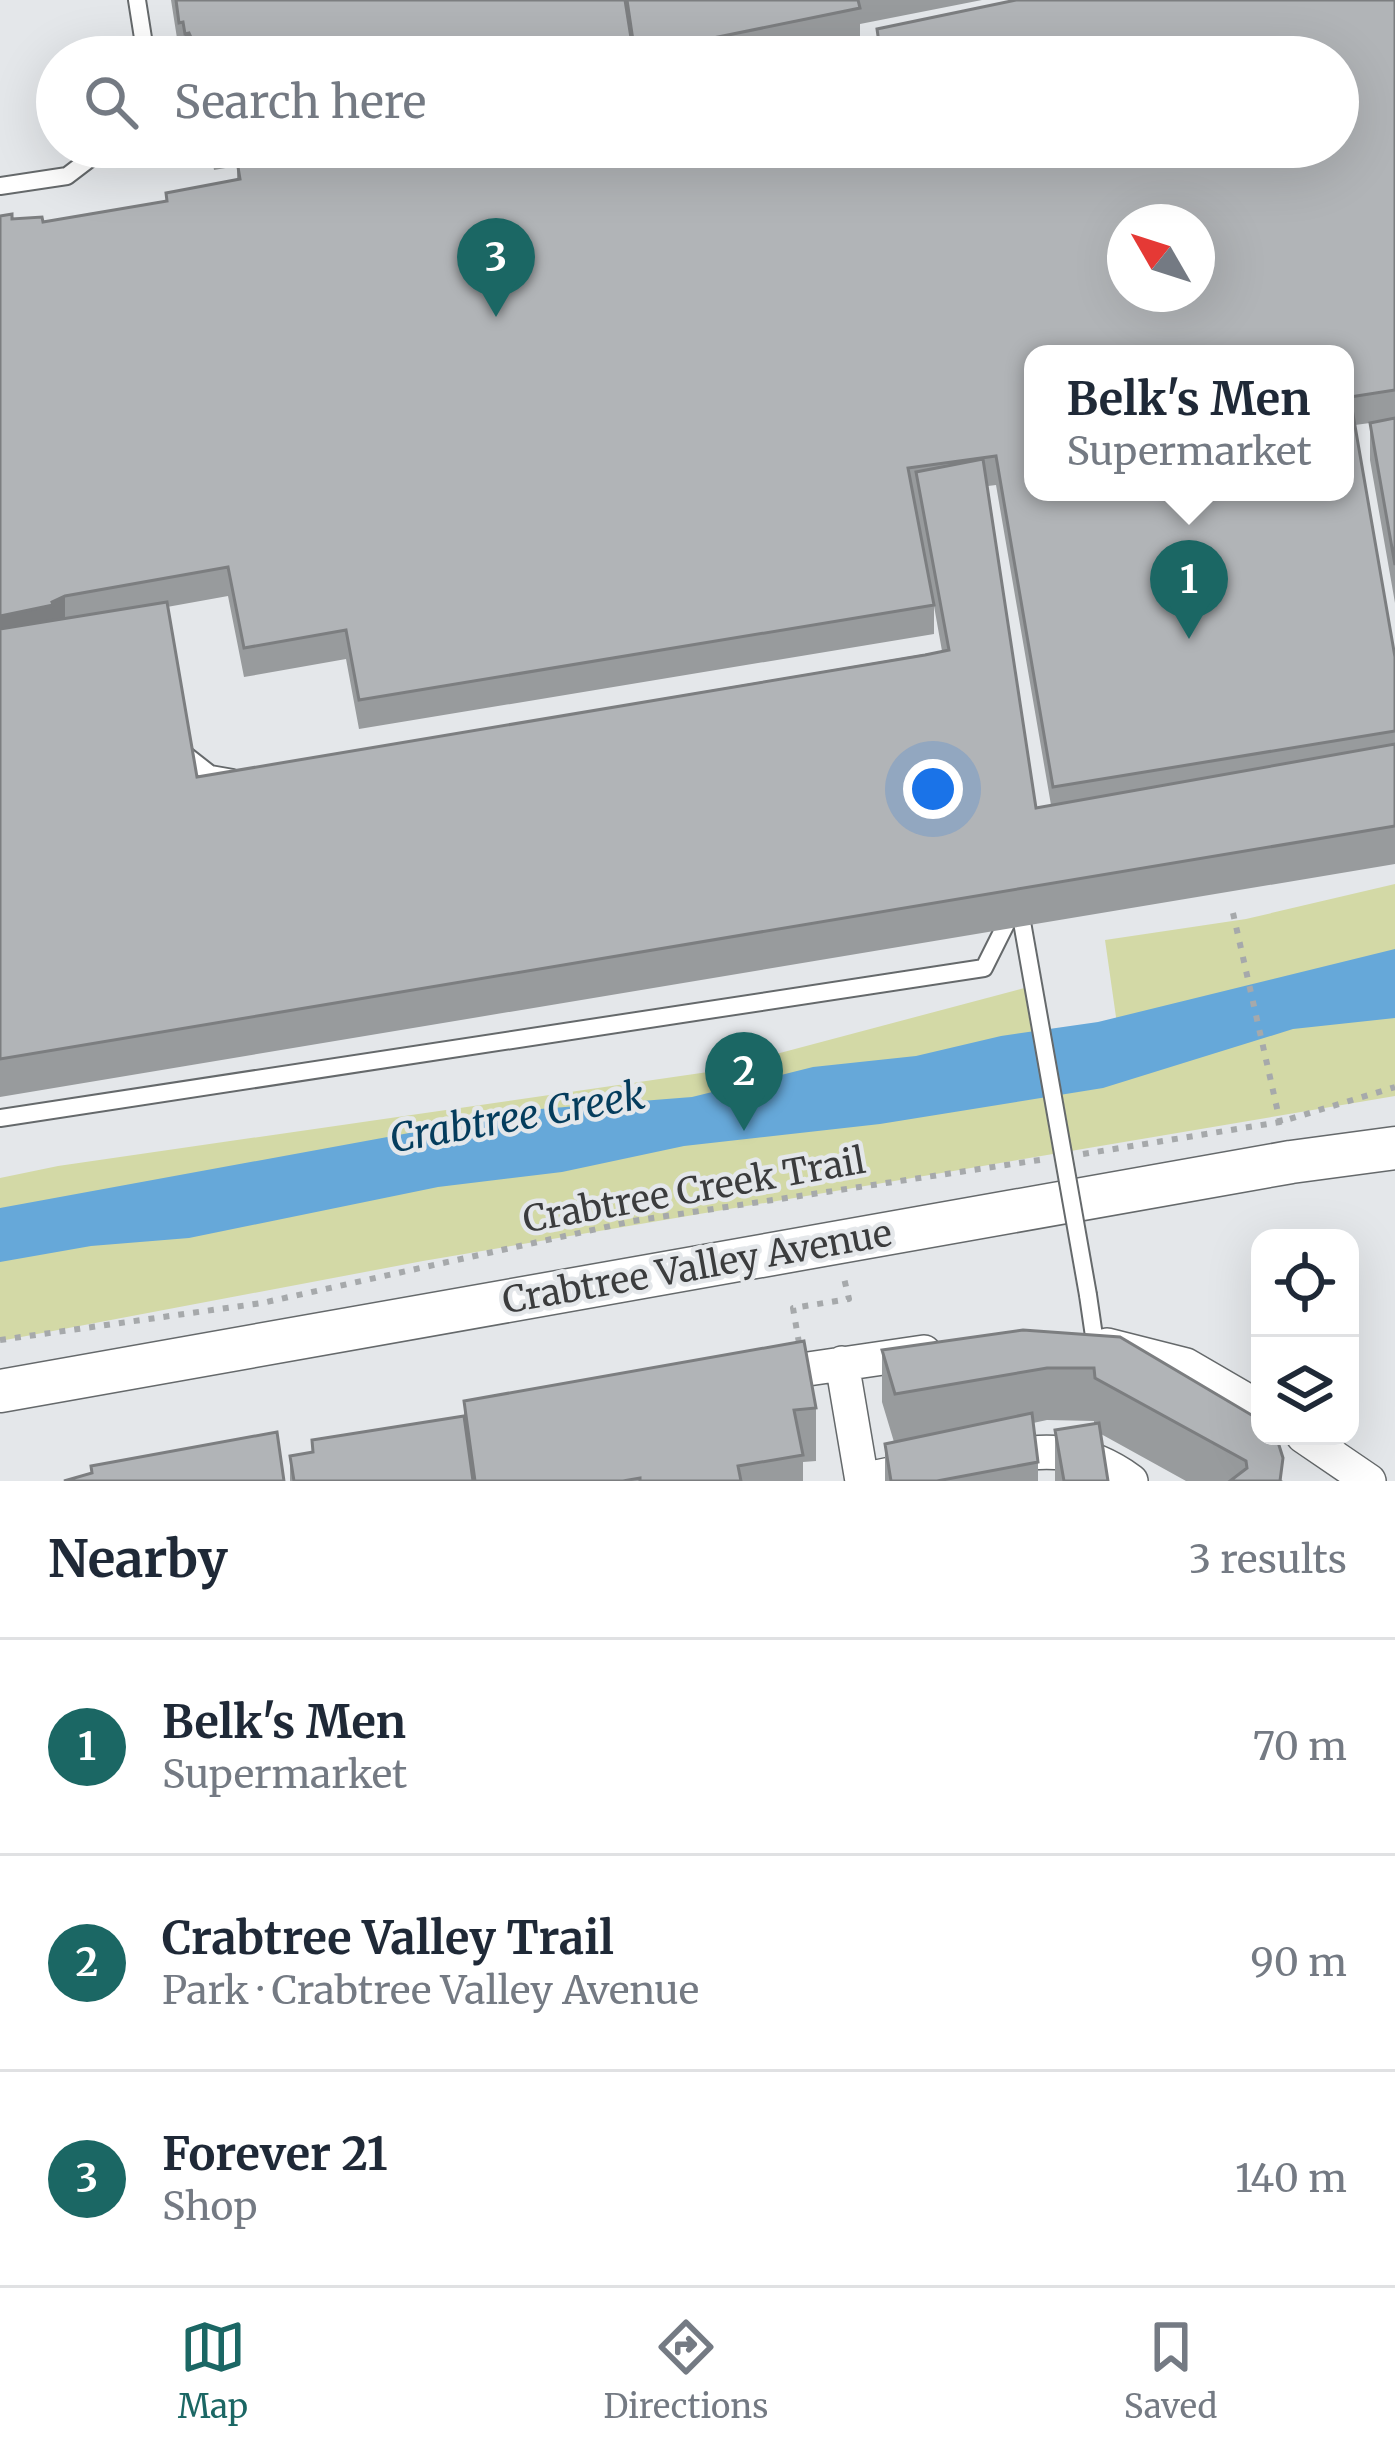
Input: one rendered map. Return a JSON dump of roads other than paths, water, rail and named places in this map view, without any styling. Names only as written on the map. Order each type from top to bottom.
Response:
[{"type":"street","name":"Crabtree Valley Avenue","points":[[0,1391],[1291,1162],[1395,1148]]},
{"type":"street","points":[[1057,1344],[1095,1343],[1186,1365],[1251,1403]]},
{"type":"street","points":[[735,1381],[959,1348]]},
{"type":"street","points":[[842,1363],[862,1481],[950,1462],[1051,1449],[1104,1461],[1132,1481]]},
{"type":"street","points":[[1317,1445],[1369,1481]]},
{"type":"lane","points":[[137,0],[143,36]]},
{"type":"lane","points":[[0,186],[67,176],[77,168]]},
{"type":"lane","points":[[161,742],[209,774],[252,780]]},
{"type":"lane","points":[[0,1118],[984,968],[1010,916],[1028,916],[1095,1343]]},
{"type":"water","name":"Crabtree Creek","points":[[1395,949],[1395,1018],[1293,1029],[1103,1088],[880,1124],[684,1146],[562,1172],[438,1187],[189,1238],[91,1246],[0,1262],[0,1208],[540,1109],[692,1097],[813,1067],[916,1056],[1001,1036],[1098,1022]]},
{"type":"place","name":"Forever 21","points":[[496,317]]},
{"type":"place","name":"Belk's Men","points":[[1189,639]]},
{"type":"place","name":"Crabtree Valley Trail","points":[[744,1131]]}]
